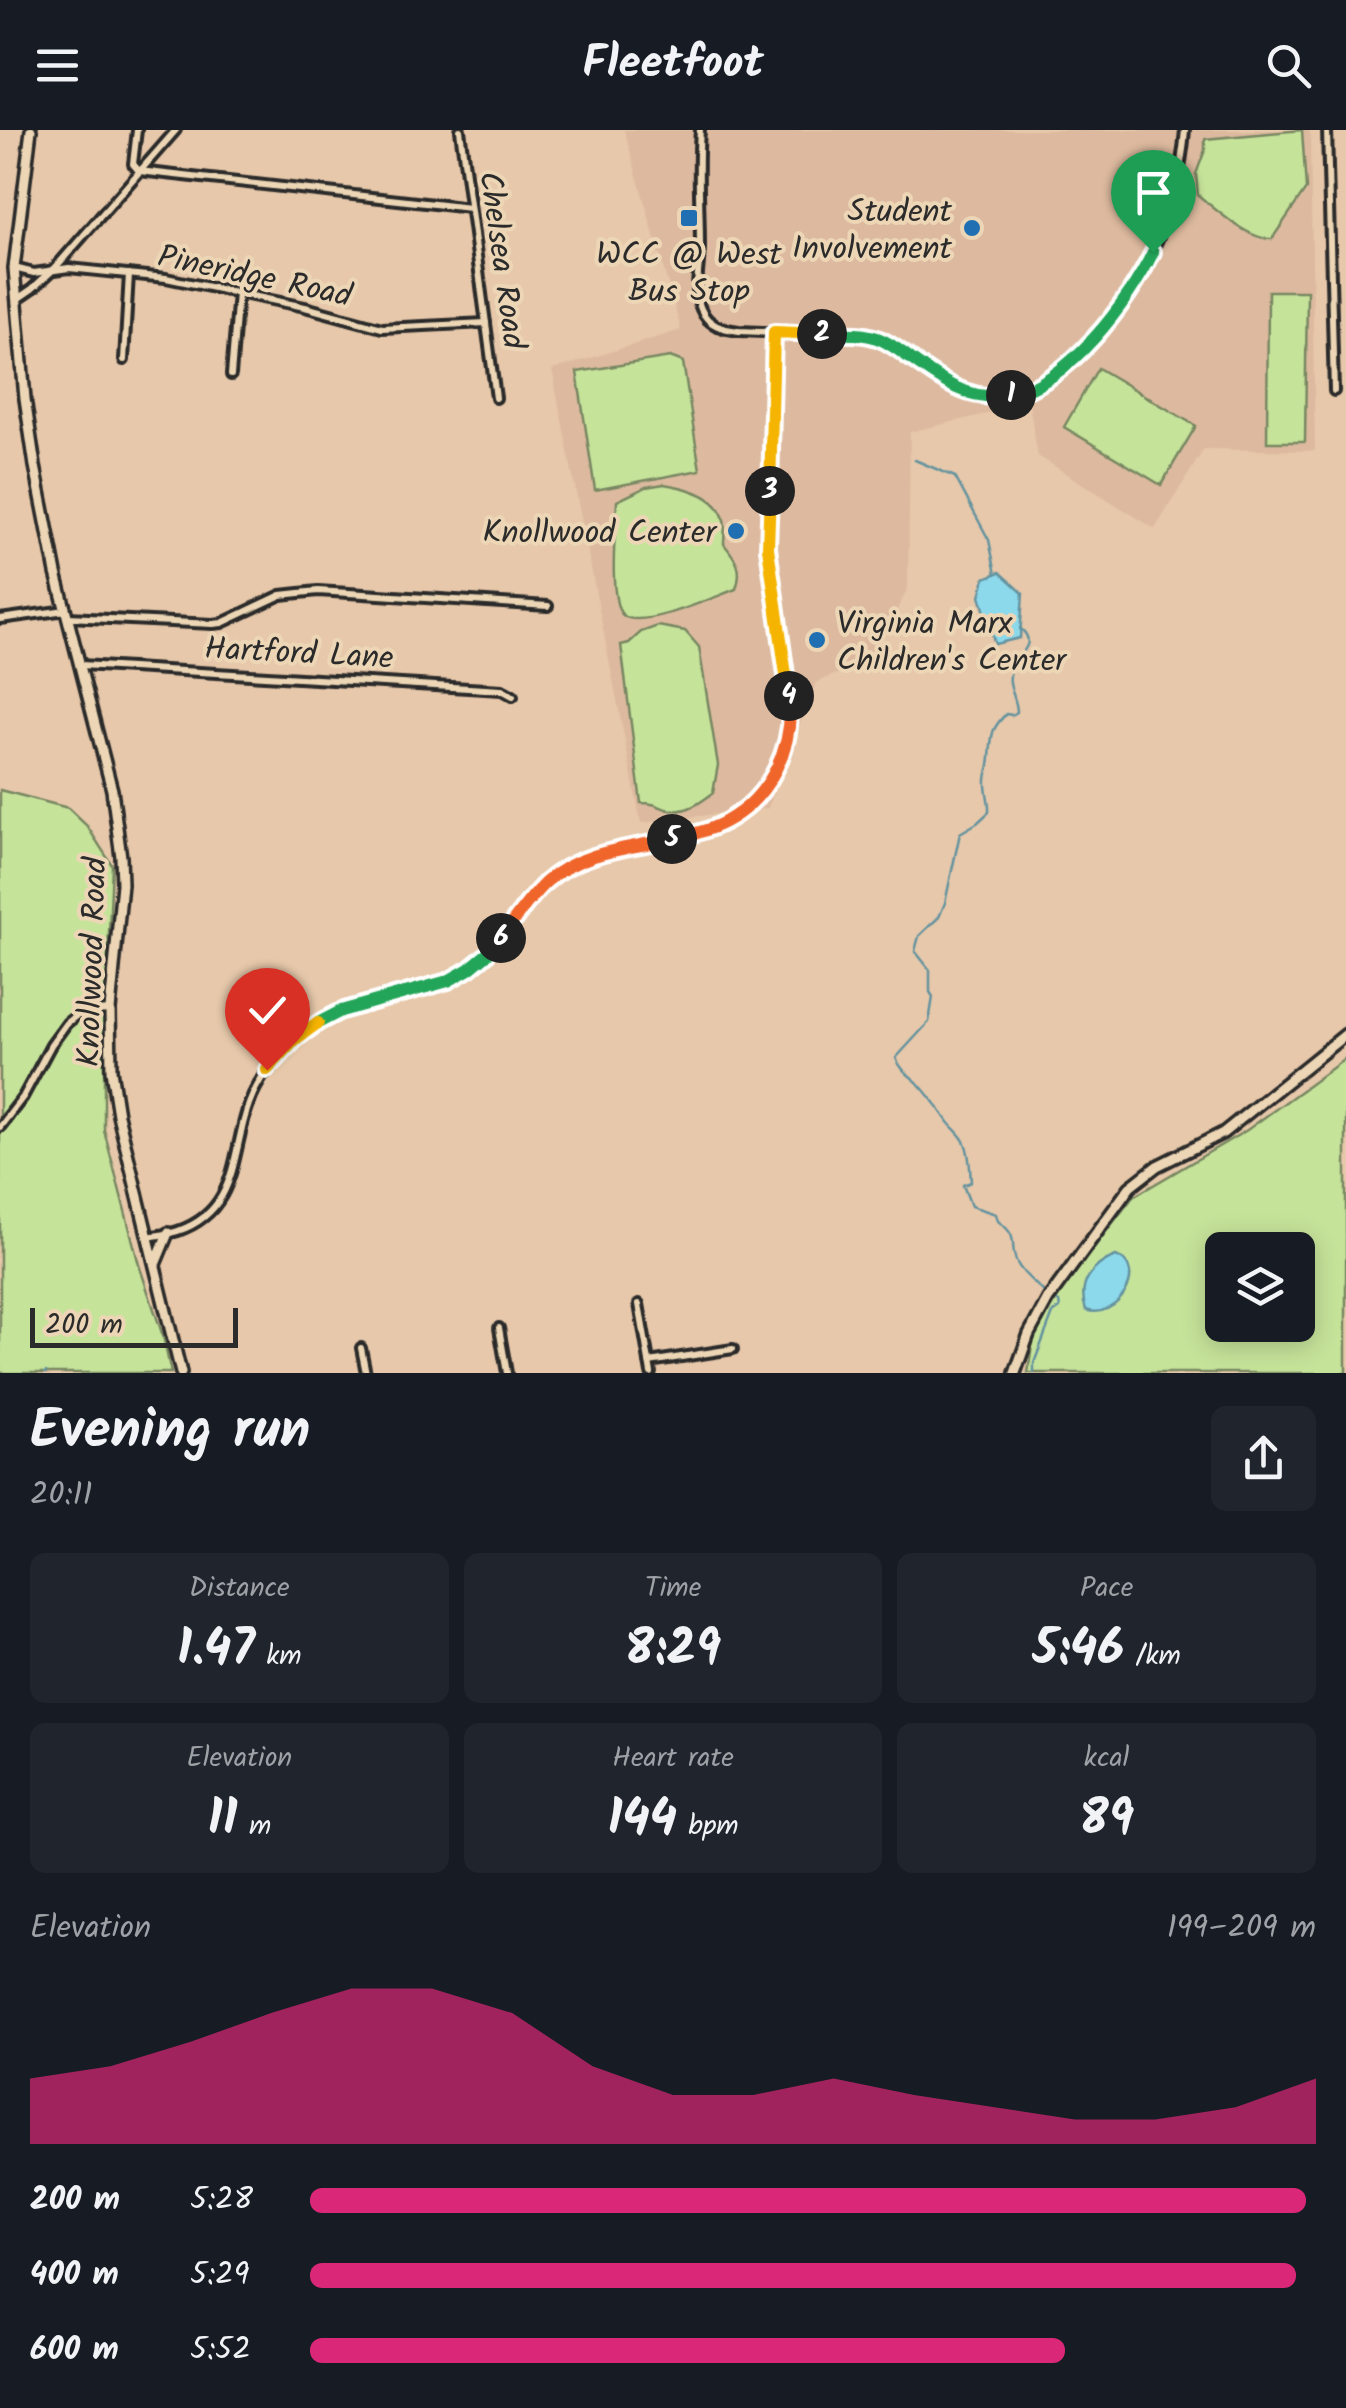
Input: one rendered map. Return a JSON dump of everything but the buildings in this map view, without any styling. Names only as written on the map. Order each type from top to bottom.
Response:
[{"type":"main road","name":"Knollwood Road","points":[[31,130],[14,268],[34,460],[56,572],[112,790],[121,856],[121,902],[110,1010],[113,1090],[182,1373]]},
{"type":"main road","points":[[1016,1373],[1029,1334],[1048,1299],[1130,1188],[1157,1166],[1236,1124],[1346,1034]]},
{"type":"main road","points":[[155,1264],[168,1233]]},
{"type":"street","points":[[136,130],[133,164],[140,171],[470,208]]},
{"type":"street","points":[[15,300],[55,268],[176,130]]},
{"type":"street","name":"Chelsea Road","points":[[460,130],[496,398]]},
{"type":"street","points":[[700,130],[699,304],[709,321],[725,330],[880,338],[937,378],[972,394],[1004,396],[1034,388],[1053,375],[1096,336],[1122,305],[1158,240],[1175,192],[1184,130]]},
{"type":"street","points":[[1327,130],[1334,392]]},
{"type":"street","name":"Pineridge Road","points":[[14,268],[34,273],[55,268],[166,278],[382,328],[486,323]]},
{"type":"street","points":[[124,360],[129,274]]},
{"type":"street","points":[[230,375],[238,293]]},
{"type":"street","points":[[148,1237],[184,1228],[212,1210],[232,1176],[243,1123],[257,1086],[296,1039],[341,1011],[461,974],[486,955],[533,896],[562,870],[597,856],[700,833],[737,815],[768,782],[784,751],[790,707],[768,548],[774,332]]},
{"type":"street","points":[[0,619],[37,612],[212,624],[281,595],[318,591],[548,606]]},
{"type":"street","name":"Hartford Lane","points":[[80,665],[502,690],[513,696]]},
{"type":"street","points":[[0,1127],[68,1023],[81,1012],[110,1010]]},
{"type":"street","points":[[639,1304],[651,1373]]},
{"type":"street","points":[[499,1328],[508,1373]]},
{"type":"street","points":[[361,1348],[366,1373]]},
{"type":"street","points":[[649,1362],[733,1350]]},
{"type":"shaded area","points":[[624,130],[1310,130],[1315,451],[1204,449],[1155,529],[1038,456],[1029,404],[910,432],[908,588],[874,657],[816,683],[768,808],[641,823],[552,370],[681,330]]},
{"type":"green space","points":[[1302,130],[1306,189],[1272,239],[1253,235],[1198,195],[1196,174],[1205,139]]},
{"type":"green space","points":[[1268,291],[1307,291],[1305,442],[1267,442]]},
{"type":"green space","points":[[670,357],[683,362],[700,470],[595,490],[577,372]]},
{"type":"green space","points":[[1098,368],[1196,426],[1161,485],[1064,427]]},
{"type":"green space","points":[[664,484],[696,492],[716,505],[724,519],[724,544],[738,565],[738,582],[736,589],[696,604],[633,619],[624,616],[616,596],[617,501],[646,487]]},
{"type":"green space","points":[[658,626],[685,631],[699,647],[718,765],[713,793],[679,810],[641,803],[621,645]]},
{"type":"green space","points":[[0,790],[68,808],[87,826],[112,865],[104,1130],[171,1373],[0,1373]]},
{"type":"green space","points":[[1346,1058],[1346,1373],[1028,1373],[1034,1332],[1133,1197],[1247,1130]]},
{"type":"water","points":[[1000,572],[1023,593],[1020,638],[995,644],[980,596],[985,578]]},
{"type":"water","points":[[1116,1256],[1130,1272],[1125,1292],[1108,1308],[1086,1310],[1085,1284],[1094,1270]]},
{"type":"waterway","points":[[915,460],[955,477],[989,540],[996,574]]},
{"type":"waterway","points":[[1020,628],[1028,639],[1010,676],[1017,712],[1006,714],[993,733],[986,781],[989,812],[960,833],[945,903],[939,917],[919,936],[915,951],[930,970],[933,997],[929,1022],[896,1058],[965,1143],[971,1182],[963,1185],[971,1206],[996,1214],[1012,1236],[1020,1267],[1045,1293]]},
{"type":"waterway","points":[[1034,1373],[1034,1363],[1053,1313],[1060,1308],[1054,1300]]},
{"type":"place","name":"WCC @ West Bus Stop","points":[[689,218]]},
{"type":"place","name":"Student Involvement","points":[[972,228]]},
{"type":"place","name":"Knollwood Center","points":[[736,531]]},
{"type":"place","name":"Virginia Marx Children's Center","points":[[817,640]]},
{"type":"route","points":[[267,1070],[296,1039],[341,1011],[461,974],[486,955],[533,896],[562,870],[612,851],[700,833],[737,815],[768,782],[784,751],[790,707],[768,548],[774,332],[880,338],[956,388],[988,396],[1020,393],[1045,382],[1096,336],[1129,294],[1153,252]]}]
